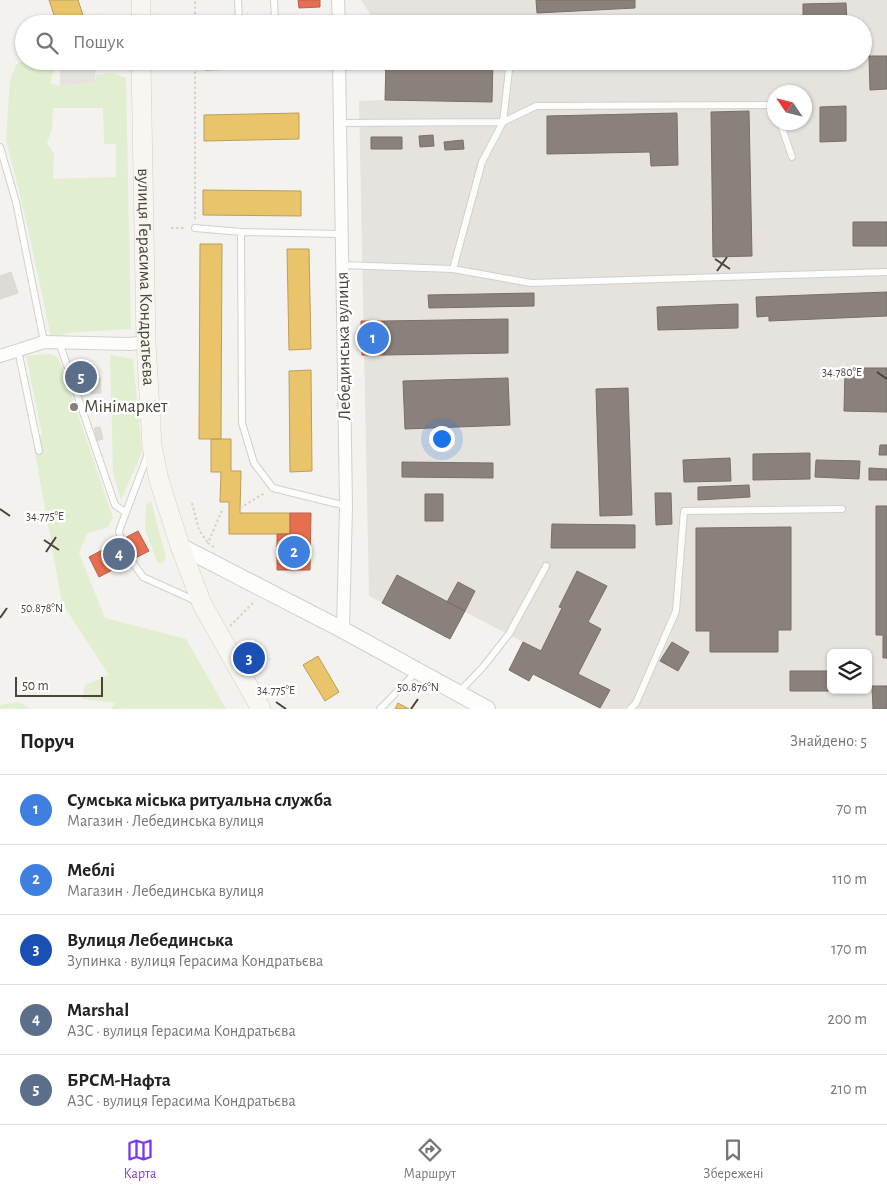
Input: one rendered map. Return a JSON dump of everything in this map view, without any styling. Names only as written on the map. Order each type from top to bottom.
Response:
[{"type":"main road","points":[[141,0],[141,15]]},
{"type":"main road","name":"вулиця Герасима Кондратьєва","points":[[141,70],[146,342],[152,446],[159,480],[180,546],[202,604],[261,709]]},
{"type":"street","points":[[338,0],[339,15]]},
{"type":"street","name":"Лебединська вулиця","points":[[339,70],[346,506],[343,630]]},
{"type":"street","points":[[0,356],[44,342],[130,344],[146,342]]},
{"type":"street","points":[[180,546],[343,630],[487,709]]},
{"type":"lane","points":[[238,0],[239,15]]},
{"type":"lane","points":[[274,0],[275,15]]},
{"type":"lane","points":[[453,269],[482,162],[503,122],[509,70]]},
{"type":"lane","points":[[340,123],[503,122],[536,106],[767,105]]},
{"type":"lane","points":[[783,130],[792,157]]},
{"type":"lane","points":[[0,147],[16,202],[44,342]]},
{"type":"lane","points":[[195,228],[241,232],[341,234]]},
{"type":"lane","points":[[241,232],[242,423],[254,462],[273,488],[346,506]]},
{"type":"lane","points":[[342,265],[453,269],[531,283],[887,272]]},
{"type":"lane","points":[[59,342],[115,505],[125,512]]},
{"type":"lane","points":[[18,350],[39,451]]},
{"type":"lane","points":[[121,540],[118,531],[152,446]]},
{"type":"lane","points":[[630,709],[636,702],[676,611],[684,511],[842,509]]},
{"type":"lane","points":[[132,560],[144,577],[202,604]]},
{"type":"lane","points":[[458,693],[483,667],[509,634],[546,566]]},
{"type":"lane","points":[[380,709],[418,671]]},
{"type":"path","points":[[195,15],[196,0]]},
{"type":"path","points":[[171,228],[195,228],[195,70]]},
{"type":"path","points":[[240,508],[273,488]]},
{"type":"path","points":[[192,503],[199,530],[208,542],[220,552]]},
{"type":"path","points":[[208,542],[223,508]]},
{"type":"path","points":[[230,626],[256,599]]},
{"type":"shaded area","points":[[361,0],[887,0],[887,709],[601,709],[533,674],[529,681],[509,670],[523,642],[465,612],[450,639],[369,596],[359,101],[385,100],[386,70],[872,70],[872,15],[371,15]]},
{"type":"shaded area","points":[[60,70],[96,70],[95,82],[60,86]]},
{"type":"shaded area","points":[[455,173],[455,237],[438,254],[367,254],[367,174]]},
{"type":"green space","points":[[15,68],[15,70],[54,70],[50,83],[60,86],[95,82],[96,75],[112,73],[126,78],[131,329],[66,333],[60,337],[51,337],[26,220],[6,140],[10,80]],"holes":[[[53,108],[103,108],[104,144],[116,144],[116,177],[53,179],[54,154],[47,143],[52,129]]]},
{"type":"green space","points":[[49,354],[56,356],[61,364],[113,518],[108,527],[87,534],[79,553],[105,618],[186,639],[226,709],[111,709],[115,703],[82,699],[85,685],[109,675],[62,603],[34,447],[42,434],[26,356]]},
{"type":"green space","points":[[110,355],[133,359],[142,452],[121,500],[113,473]]},
{"type":"green space","points":[[151,501],[166,558],[162,564],[157,562],[145,529],[146,505]]},
{"type":"green space","points":[[18,702],[32,709],[0,709],[0,705]]},
{"type":"building: Житло","points":[[49,0],[78,0],[83,15],[54,15]]},
{"type":"building: Житло","points":[[299,113],[299,139],[204,141],[204,115]]},
{"type":"building: Житло","points":[[203,190],[301,191],[301,216],[203,215]]},
{"type":"building: Житло","points":[[200,244],[222,244],[221,439],[199,439]]},
{"type":"building: Житло","points":[[287,249],[309,249],[311,349],[289,350]]},
{"type":"building: Житло","points":[[311,370],[312,471],[290,472],[289,371]]},
{"type":"building: Житло","points":[[211,439],[231,439],[231,471],[241,471],[240,513],[290,513],[290,534],[229,534],[229,502],[220,502],[221,472],[211,472]]},
{"type":"building: Житло","points":[[318,656],[339,692],[325,701],[303,665]]},
{"type":"building: Житло","points":[[398,703],[409,709],[395,709]]},
{"type":"building: Торгівля","points":[[298,0],[320,0],[320,7],[299,8]]},
{"type":"building: Торгівля","points":[[361,321],[384,321],[384,355],[362,355]]},
{"type":"building: Торгівля","points":[[86,368],[87,386],[76,387],[75,369]]},
{"type":"building: Торгівля","points":[[290,513],[311,513],[310,570],[277,570],[277,534],[290,534]]},
{"type":"building: Торгівля","points":[[138,531],[149,551],[99,577],[89,557]]},
{"type":"building: Промзона","points":[[536,0],[635,0],[635,8],[537,13]]},
{"type":"building: Промзона","points":[[846,3],[847,15],[803,15],[803,4]]},
{"type":"building: Промзона","points":[[872,56],[887,56],[887,89],[870,90],[869,70],[872,70]]},
{"type":"building: Промзона","points":[[386,70],[493,70],[492,102],[385,100]]},
{"type":"building: Промзона","points":[[846,106],[846,141],[820,142],[820,107]]},
{"type":"building: Промзона","points":[[749,111],[752,256],[713,257],[711,112]]},
{"type":"building: Промзона","points":[[677,113],[678,165],[651,166],[650,152],[547,154],[547,116]]},
{"type":"building: Промзона","points":[[433,135],[434,146],[420,147],[419,136]]},
{"type":"building: Промзона","points":[[371,137],[402,137],[402,149],[371,149]]},
{"type":"building: Промзона","points":[[463,140],[464,149],[445,150],[444,142]]},
{"type":"building: Промзона","points":[[853,222],[887,222],[887,246],[853,246]]},
{"type":"building: Промзона","points":[[887,292],[887,316],[769,321],[769,316],[757,317],[756,297]]},
{"type":"building: Промзона","points":[[534,293],[534,306],[429,308],[428,295]]},
{"type":"building: Промзона","points":[[738,304],[738,328],[658,330],[657,307]]},
{"type":"building: Промзона","points":[[508,319],[508,353],[384,355],[384,321]]},
{"type":"building: Промзона","points":[[845,368],[887,368],[887,412],[844,411]]},
{"type":"building: Промзона","points":[[508,378],[510,425],[405,429],[403,381]]},
{"type":"building: Промзона","points":[[628,388],[632,515],[600,516],[596,389]]},
{"type":"building: Промзона","points":[[880,445],[887,445],[887,455],[879,455]]},
{"type":"building: Промзона","points":[[810,453],[810,479],[753,480],[753,454]]},
{"type":"building: Промзона","points":[[730,458],[731,481],[684,482],[683,460]]},
{"type":"building: Промзона","points":[[816,460],[860,461],[859,479],[815,477]]},
{"type":"building: Промзона","points":[[402,462],[493,463],[493,478],[402,477]]},
{"type":"building: Промзона","points":[[869,468],[887,469],[887,480],[869,480]]},
{"type":"building: Промзона","points":[[749,485],[750,497],[698,500],[698,487]]},
{"type":"building: Промзона","points":[[655,493],[671,493],[672,524],[656,525]]},
{"type":"building: Промзона","points":[[425,494],[443,494],[443,521],[425,521]]},
{"type":"building: Промзона","points":[[876,506],[887,506],[887,658],[883,658],[883,635],[876,635]]},
{"type":"building: Промзона","points":[[552,524],[635,525],[635,548],[551,548]]},
{"type":"building: Промзона","points":[[791,527],[791,630],[778,630],[778,652],[710,652],[710,631],[696,631],[696,528]]},
{"type":"building: Промзона","points":[[577,571],[607,586],[588,622],[601,629],[578,674],[610,690],[600,708],[533,674],[529,681],[509,670],[523,642],[541,651],[562,608],[559,607]]},
{"type":"building: Промзона","points":[[397,575],[465,611],[450,639],[382,603]]},
{"type":"building: Промзона","points":[[458,582],[475,591],[465,611],[447,602]]},
{"type":"building: Промзона","points":[[672,642],[689,652],[678,671],[660,661]]},
{"type":"building: Промзона","points":[[790,671],[827,671],[827,691],[790,691]]},
{"type":"building: Промзона","points":[[872,686],[887,686],[887,709],[873,709]]},
{"type":"building: Інше","points":[[11,272],[18,293],[0,299],[0,276]]},
{"type":"building: Інше","points":[[100,378],[101,393],[91,394],[90,379]]},
{"type":"building: Інше","points":[[100,427],[103,439],[97,441],[94,428]]},
{"type":"place","name":"Сумська міська ритуальна служба","points":[[373,338]]},
{"type":"place","name":"БРСМ-Нафта","points":[[81,377]]},
{"type":"place","name":"Мінімаркет","points":[[74,407]]},
{"type":"place","name":"Меблі","points":[[294,552]]},
{"type":"place","name":"Marshal","points":[[119,554]]},
{"type":"place","name":"Вулиця Лебединська","points":[[249,658]]}]
